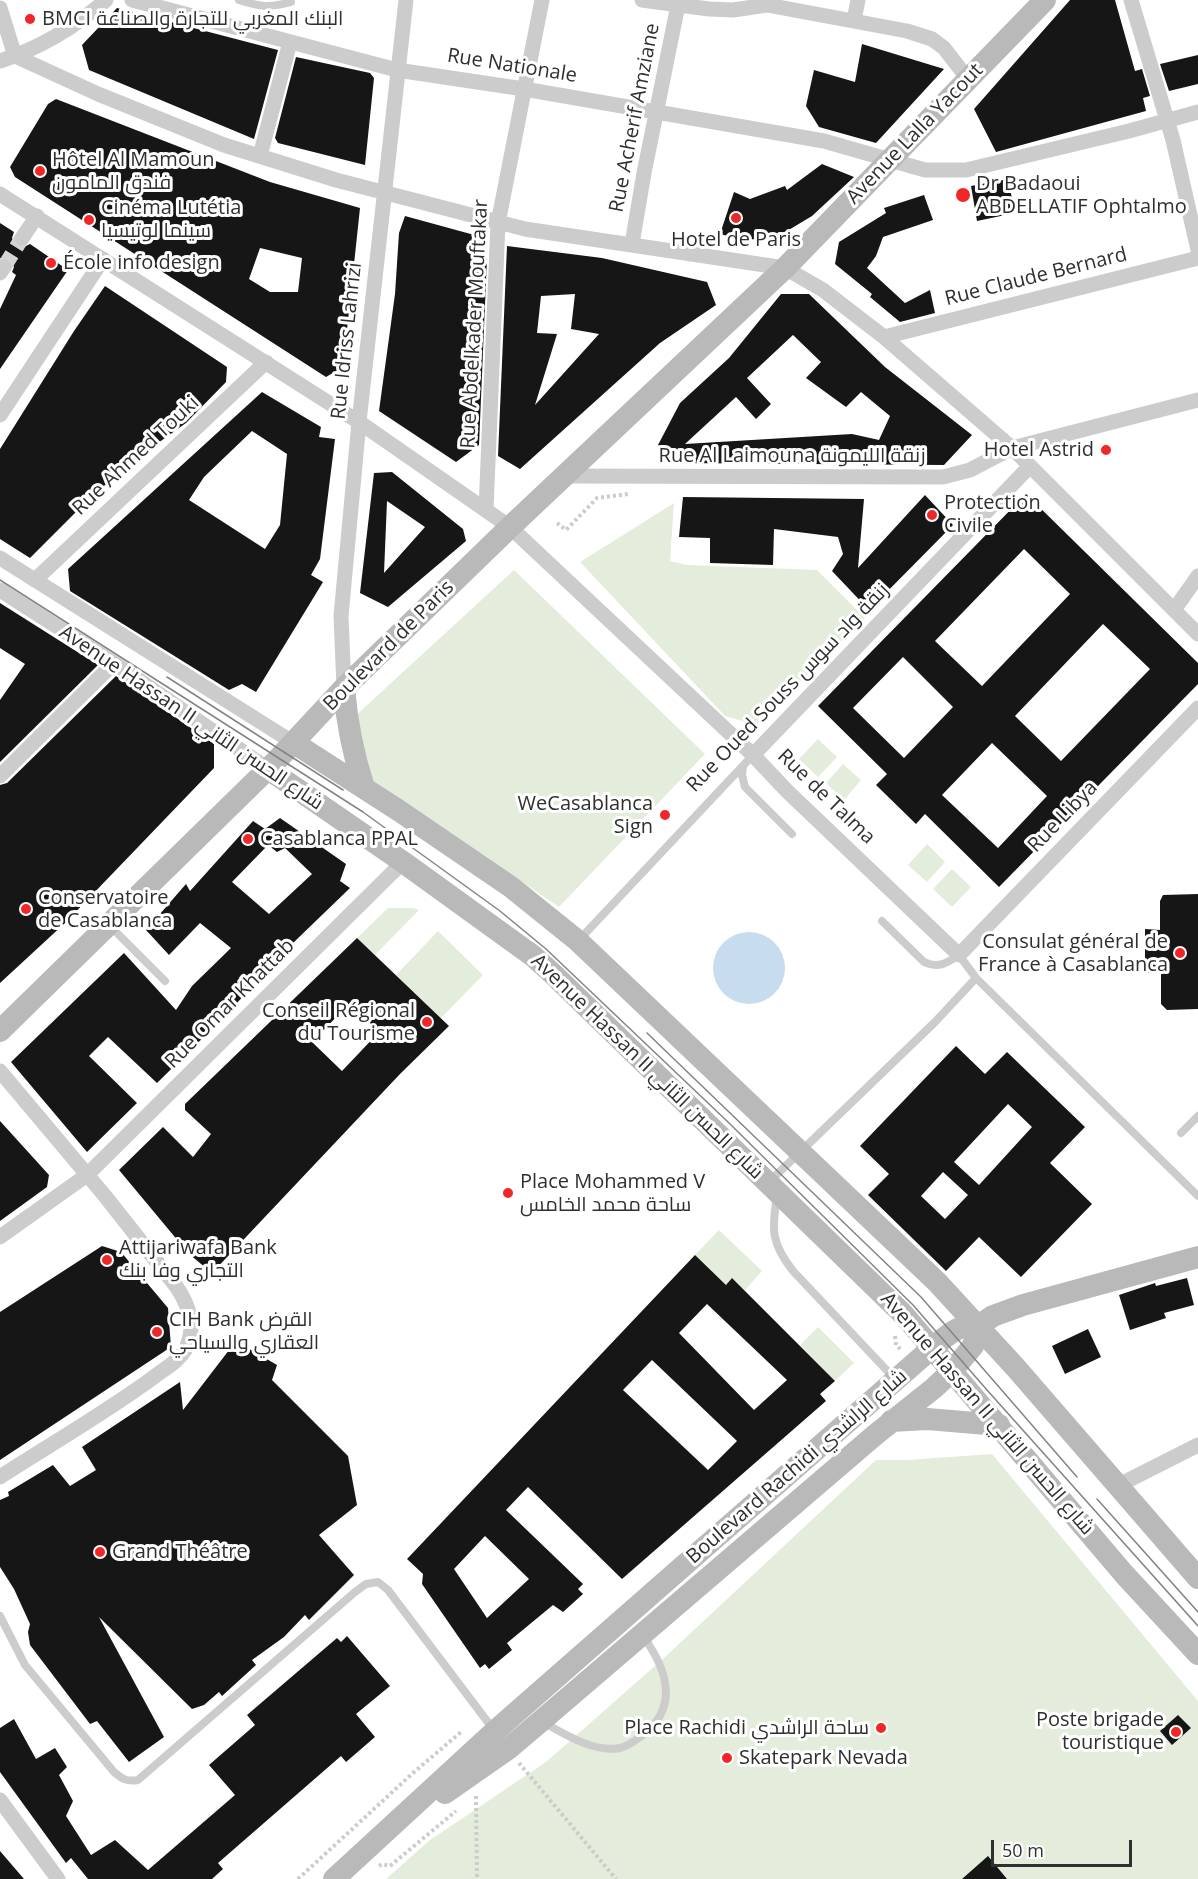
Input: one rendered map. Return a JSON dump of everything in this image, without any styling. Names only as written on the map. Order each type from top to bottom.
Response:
[{"type":"main road","name":"Avenue Lalla Yacout","points":[[785,268],[1045,0]]},
{"type":"main road","name":"Boulevard de Paris","points":[[0,1031],[268,769],[344,688],[510,527],[785,268]]},
{"type":"main road","points":[[344,688],[346,722],[352,752],[364,788]]},
{"type":"main road","name":"Avenue Hassan II شارع الحسن الثاني","points":[[294,743],[511,887],[578,941],[938,1282],[1119,1485],[1198,1578]]},
{"type":"main road","name":"Avenue Hassan II شارع الحسن الثاني","points":[[268,769],[403,862],[533,956],[904,1314],[1125,1574],[1198,1654]]},
{"type":"main road","points":[[978,1326],[993,1316],[1023,1305],[1198,1257]]},
{"type":"main road","name":"Boulevard Rachidi شارع الراشدي","points":[[334,1879],[495,1731],[932,1348],[957,1328],[978,1326],[973,1346],[952,1371],[542,1721],[495,1731]]},
{"type":"main road","points":[[891,1421],[927,1419],[999,1425]]},
{"type":"street","points":[[0,61],[54,38],[84,19],[106,0]]},
{"type":"street","name":"Rue Nationale","points":[[132,0],[397,70],[657,111],[824,141],[925,170],[966,170],[1198,112]]},
{"type":"street","name":"Rue Idriss Lahrizi","points":[[344,688],[341,616],[359,422],[406,0]]},
{"type":"street","name":"Rue Abdelkader Mouftakar","points":[[486,510],[498,223],[542,0]]},
{"type":"street","points":[[642,0],[733,10],[767,2],[907,31],[932,39],[944,48],[968,79]]},
{"type":"street","points":[[854,20],[858,0]]},
{"type":"street","points":[[1131,0],[1167,120],[1198,250]]},
{"type":"street","name":"Rue Acherif Amziane","points":[[632,244],[679,3]]},
{"type":"street","points":[[0,8],[15,56],[98,94],[260,156],[498,223],[536,231],[785,268],[823,290],[884,337],[1012,448],[1198,634]]},
{"type":"street","points":[[260,156],[290,42]]},
{"type":"street","name":"Rue de Talma","points":[[0,194],[359,422],[510,527],[748,760],[787,791],[959,955]]},
{"type":"street","points":[[22,238],[37,216]]},
{"type":"street","name":"Rue Claude Bernard","points":[[884,337],[1198,258]]},
{"type":"street","points":[[0,415],[103,259]]},
{"type":"street","name":"Rue Ahmed Touki","points":[[35,580],[267,362]]},
{"type":"street","name":"Rue Al Laimouna زنقة الليمونة","points":[[565,476],[943,477],[970,470],[1012,448],[1198,400]]},
{"type":"street","name":"Rue Oued Souss زنقة واد سوس","points":[[748,760],[1030,466]]},
{"type":"street","name":"Avenue Hassan II شارع الحسن الثاني","points":[[0,558],[294,743]]},
{"type":"street","points":[[1174,610],[1198,576]]},
{"type":"street","name":"Avenue Hassan II شارع الحسن الثاني","points":[[0,590],[114,663],[268,769]]},
{"type":"street","points":[[0,776],[114,663]]},
{"type":"street","name":"Rue Libya","points":[[959,955],[1198,708]]},
{"type":"street","name":"Rue Omar Khattab","points":[[0,1237],[87,1175],[403,862]]},
{"type":"street","points":[[0,1071],[87,1175],[183,1297],[191,1319],[185,1349],[179,1358],[133,1392],[0,1477]]},
{"type":"street","points":[[1119,1485],[1198,1445]]},
{"type":"street","points":[[2,1809],[58,1879]]},
{"type":"lane","points":[[239,0],[255,6],[273,8],[291,3]]},
{"type":"lane","points":[[748,760],[742,775],[745,788],[792,834]]},
{"type":"lane","name":"Rue Oued Souss زنقة واد سوس","points":[[578,941],[748,760]]},
{"type":"lane","points":[[882,921],[930,966],[945,964],[959,955]]},
{"type":"lane","points":[[109,925],[165,981]]},
{"type":"lane","name":"Rue de Talma","points":[[959,955],[976,978],[1198,1196]]},
{"type":"lane","points":[[896,1380],[793,1271],[777,1250],[773,1188],[800,1152],[935,1022],[951,1002],[976,978]]},
{"type":"lane","points":[[1181,1133],[1198,1116]]},
{"type":"lane","points":[[0,1616],[25,1665],[34,1677],[114,1772],[122,1779],[130,1781],[138,1780],[366,1584],[378,1582],[388,1590],[495,1731]]},
{"type":"lane","points":[[542,1721],[556,1730],[601,1748],[620,1748],[628,1745],[650,1729],[664,1709],[665,1677],[657,1658],[642,1635]]},
{"type":"path","points":[[557,523],[566,530],[597,498],[630,494],[638,476]]},
{"type":"path","points":[[298,1879],[413,1773],[495,1731],[616,1879]]},
{"type":"path","points":[[476,1795],[477,1879]]},
{"type":"green space","points":[[674,503],[670,561],[687,565],[817,570],[865,618],[756,725],[725,716],[580,562]]},
{"type":"green space","points":[[514,570],[705,754],[559,907],[369,778],[353,718]]},
{"type":"green space","points":[[818,739],[837,757],[818,777],[799,759]]},
{"type":"green space","points":[[843,764],[861,780],[844,800],[826,783]]},
{"type":"green space","points":[[927,844],[945,862],[927,882],[908,865]]},
{"type":"green space","points":[[952,869],[971,887],[952,907],[933,889]]},
{"type":"green space","points":[[388,908],[419,910],[375,955],[357,938]]},
{"type":"green space","points":[[438,931],[483,975],[441,1018],[396,975]]},
{"type":"green space","points":[[719,1230],[762,1271],[745,1290],[732,1278],[726,1285],[695,1255]]},
{"type":"green space","points":[[818,1327],[854,1363],[835,1381],[800,1345]]},
{"type":"green space","points":[[992,1454],[1198,1701],[1198,1879],[386,1879],[430,1840],[546,1762],[665,1657],[876,1460]]},
{"type":"water","points":[[756,932],[775,942],[783,954],[785,968],[783,982],[775,994],[763,1002],[742,1004],[723,994],[715,982],[713,961],[723,942],[735,934]]},
{"type":"building","points":[[1070,0],[1115,0],[1135,71],[1142,69],[1150,96],[1143,98],[1146,111],[996,152],[974,109]]},
{"type":"building","points":[[117,8],[278,50],[254,139],[89,70],[82,45]]},
{"type":"building","points":[[862,44],[944,69],[876,143],[819,127],[806,106],[814,70],[855,82]]},
{"type":"building","points":[[1198,55],[1198,84],[1169,91],[1160,64]]},
{"type":"building","points":[[296,57],[370,73],[374,78],[365,165],[278,143],[275,138]]},
{"type":"building","points":[[56,99],[270,182],[360,208],[343,367],[326,377],[15,177],[10,167],[48,104]],"holes":[[[260,248],[302,258],[298,292],[270,292],[249,279]]]},
{"type":"building","points":[[822,164],[854,177],[812,216],[787,231],[768,238],[744,240],[720,234],[734,192],[750,199],[785,186],[787,190]]},
{"type":"building","points":[[1008,179],[1015,213],[977,221],[971,186]]},
{"type":"building","points":[[924,195],[933,220],[883,237],[876,256],[867,268],[905,303],[930,290],[935,313],[900,322],[870,297],[872,294],[835,264],[839,242],[886,213],[884,208]]},
{"type":"building","points":[[405,216],[478,236],[487,258],[479,445],[456,462],[379,411],[395,294],[399,233]]},
{"type":"building","points":[[0,223],[14,232],[12,238],[16,246],[22,248],[30,244],[68,270],[0,369],[0,309],[16,275],[12,272],[14,267],[10,259],[0,258]]},
{"type":"building","points":[[507,246],[602,258],[707,282],[716,305],[660,343],[520,469],[498,456]],"holes":[[[575,294],[571,329],[599,334],[535,405],[557,334],[537,333],[541,296]]]},
{"type":"building","points":[[105,286],[227,367],[226,382],[186,423],[144,453],[93,495],[30,558],[0,539],[0,449]]},
{"type":"building","points":[[781,294],[809,294],[885,367],[972,435],[944,465],[673,463],[658,445],[680,403],[729,358]],"holes":[[[793,335],[821,362],[806,378],[846,407],[861,392],[890,416],[879,440],[852,434],[685,444],[736,397],[756,419],[771,404],[747,378]]]},
{"type":"building","points":[[262,392],[321,427],[319,437],[335,439],[320,559],[311,575],[323,582],[256,692],[242,684],[229,690],[70,591],[68,569]],"holes":[[[252,431],[287,454],[280,525],[265,549],[189,500],[204,477]]]},
{"type":"building","points":[[392,472],[463,529],[466,541],[388,607],[360,593],[374,473]],"holes":[[[387,501],[425,527],[384,573]]]},
{"type":"building","points":[[1026,494],[1198,663],[1198,684],[999,887],[925,814],[916,824],[876,785],[887,774],[818,706]],"holes":[[[1024,549],[1070,594],[982,686],[935,641]],[[1103,624],[1150,669],[1061,761],[1015,716]],[[903,657],[953,707],[904,758],[853,708]],[[992,743],[1047,796],[998,848],[942,795]]]},
{"type":"building","points":[[925,495],[953,525],[869,610],[832,571],[843,554],[838,537],[774,529],[773,565],[710,563],[710,538],[679,537],[683,497],[864,499],[858,568]]},
{"type":"building","points":[[0,603],[98,665],[0,762],[0,700],[25,664],[0,648]]},
{"type":"building","points":[[116,676],[214,744],[214,768],[65,923],[0,983],[0,785],[7,783]]},
{"type":"building","points":[[280,818],[346,864],[340,881],[350,888],[293,943],[221,1020],[157,1083],[108,1037],[89,1056],[137,1103],[87,1152],[11,1062],[124,953],[176,1010],[192,986],[231,948],[200,923],[169,955],[146,930],[186,884],[190,891],[253,821],[265,829]],"holes":[[[268,845],[277,852],[285,848],[312,874],[269,914],[232,882]]]},
{"type":"building","points":[[1198,894],[1198,1009],[1167,1010],[1161,1004],[1161,973],[1145,973],[1145,929],[1160,930],[1160,901],[1163,895]]},
{"type":"building","points":[[357,938],[449,1026],[400,1074],[212,1273],[189,1254],[119,1170],[163,1127],[193,1157],[211,1134],[185,1110],[185,1104]],"holes":[[[350,1003],[379,1032],[342,1071],[312,1042]]]},
{"type":"building","points":[[956,1046],[985,1074],[1007,1052],[1085,1127],[1050,1163],[1092,1204],[1021,1277],[979,1237],[946,1271],[868,1195],[889,1174],[860,1146]],"holes":[[[1008,1104],[1032,1127],[979,1185],[954,1162]],[[943,1172],[968,1195],[945,1219],[921,1196]]]},
{"type":"building","points":[[0,1121],[49,1175],[47,1187],[0,1221]]},
{"type":"building","points":[[102,1246],[121,1252],[168,1308],[171,1347],[0,1460],[0,1312]]},
{"type":"building","points":[[695,1255],[726,1285],[732,1278],[835,1381],[820,1394],[826,1401],[622,1579],[528,1487],[506,1510],[583,1584],[578,1589],[583,1594],[563,1612],[553,1605],[507,1643],[512,1650],[489,1669],[485,1664],[480,1668],[422,1584],[423,1574],[407,1559]],"holes":[[[707,1304],[787,1380],[754,1410],[679,1333]],[[652,1360],[737,1441],[708,1470],[623,1390]],[[485,1536],[529,1579],[487,1618],[454,1569]]]},
{"type":"building","points":[[1187,1278],[1194,1305],[1164,1313],[1166,1318],[1130,1330],[1119,1295],[1155,1283],[1156,1286]]},
{"type":"building","points":[[1088,1329],[1101,1357],[1065,1374],[1052,1346]]},
{"type":"building","name":"Grand Théâtre","points":[[236,1341],[277,1365],[272,1380],[348,1456],[357,1505],[319,1535],[354,1575],[309,1620],[305,1615],[284,1637],[252,1660],[256,1665],[222,1696],[219,1692],[204,1705],[192,1709],[99,1617],[164,1737],[129,1762],[97,1721],[90,1724],[30,1645],[28,1632],[30,1624],[14,1589],[0,1567],[0,1500],[9,1496],[8,1492],[53,1465],[70,1486],[96,1470],[82,1447],[180,1382],[183,1410]]},
{"type":"building","points":[[347,1636],[390,1686],[356,1714],[375,1737],[346,1762],[341,1756],[218,1863],[223,1869],[212,1879],[88,1879],[71,1858],[66,1863],[0,1772],[0,1728],[14,1719],[36,1759],[55,1748],[67,1767],[59,1775],[73,1801],[66,1816],[91,1855],[115,1840],[148,1870],[235,1795],[209,1765],[255,1725],[247,1715],[337,1638],[341,1642]]},
{"type":"building","points":[[1178,1715],[1191,1728],[1172,1745],[1160,1731]]},
{"type":"building","points":[[0,1851],[24,1879],[0,1879]]},
{"type":"building","points":[[988,1856],[1007,1879],[962,1879]]},
{"type":"tunnel","points":[[4,267],[22,238]]},
{"type":"tram line","points":[[0,580],[363,812],[500,911],[546,949],[728,1122],[913,1305],[1198,1626]]},
{"type":"tram line","points":[[167,677],[343,790]]},
{"type":"tram line","points":[[647,1033],[921,1297],[1077,1477]]},
{"type":"tram line","points":[[1097,1499],[1198,1612]]},
{"type":"place","name":"BMCI البنك المغربي للتجارة والصناعة","points":[[30,19]]},
{"type":"place","name":"Hôtel Al Mamoun فندق المامون","points":[[40,171]]},
{"type":"place","name":"Dr Badaoui ABDELLATIF Ophtalmo","points":[[963,195]]},
{"type":"place","name":"Hotel de Paris","points":[[736,218]]},
{"type":"place","name":"Cinéma Lutétia سينما لوتيسيا","points":[[89,220]]},
{"type":"place","name":"École info design","points":[[51,263]]},
{"type":"place","name":"Hotel Astrid","points":[[1106,450]]},
{"type":"place","name":"Protection Civile","points":[[932,515]]},
{"type":"place","name":"WeCasablanca Sign","points":[[665,815]]},
{"type":"place","name":"Casablanca PPAL","points":[[248,839]]},
{"type":"place","name":"Conservatoire de Casablanca","points":[[26,909]]},
{"type":"place","name":"Consulat général de France à Casablanca","points":[[1180,953]]},
{"type":"place","name":"Conseil Régional du Tourisme","points":[[427,1022]]},
{"type":"place","name":"Place Mohammed V ساحة محمد الخامس","points":[[508,1193]]},
{"type":"place","name":"Attijariwafa Bank التجاري وفا بنك","points":[[107,1260]]},
{"type":"place","name":"CIH Bank القرض العقاري والسياحي","points":[[157,1332]]},
{"type":"place","name":"Grand Théâtre","points":[[100,1552]]},
{"type":"place","name":"Place Rachidi ساحة الراشدي","points":[[881,1728]]},
{"type":"place","name":"Poste brigade touristique","points":[[1176,1732]]},
{"type":"place","name":"Skatepark Nevada","points":[[727,1758]]}]
